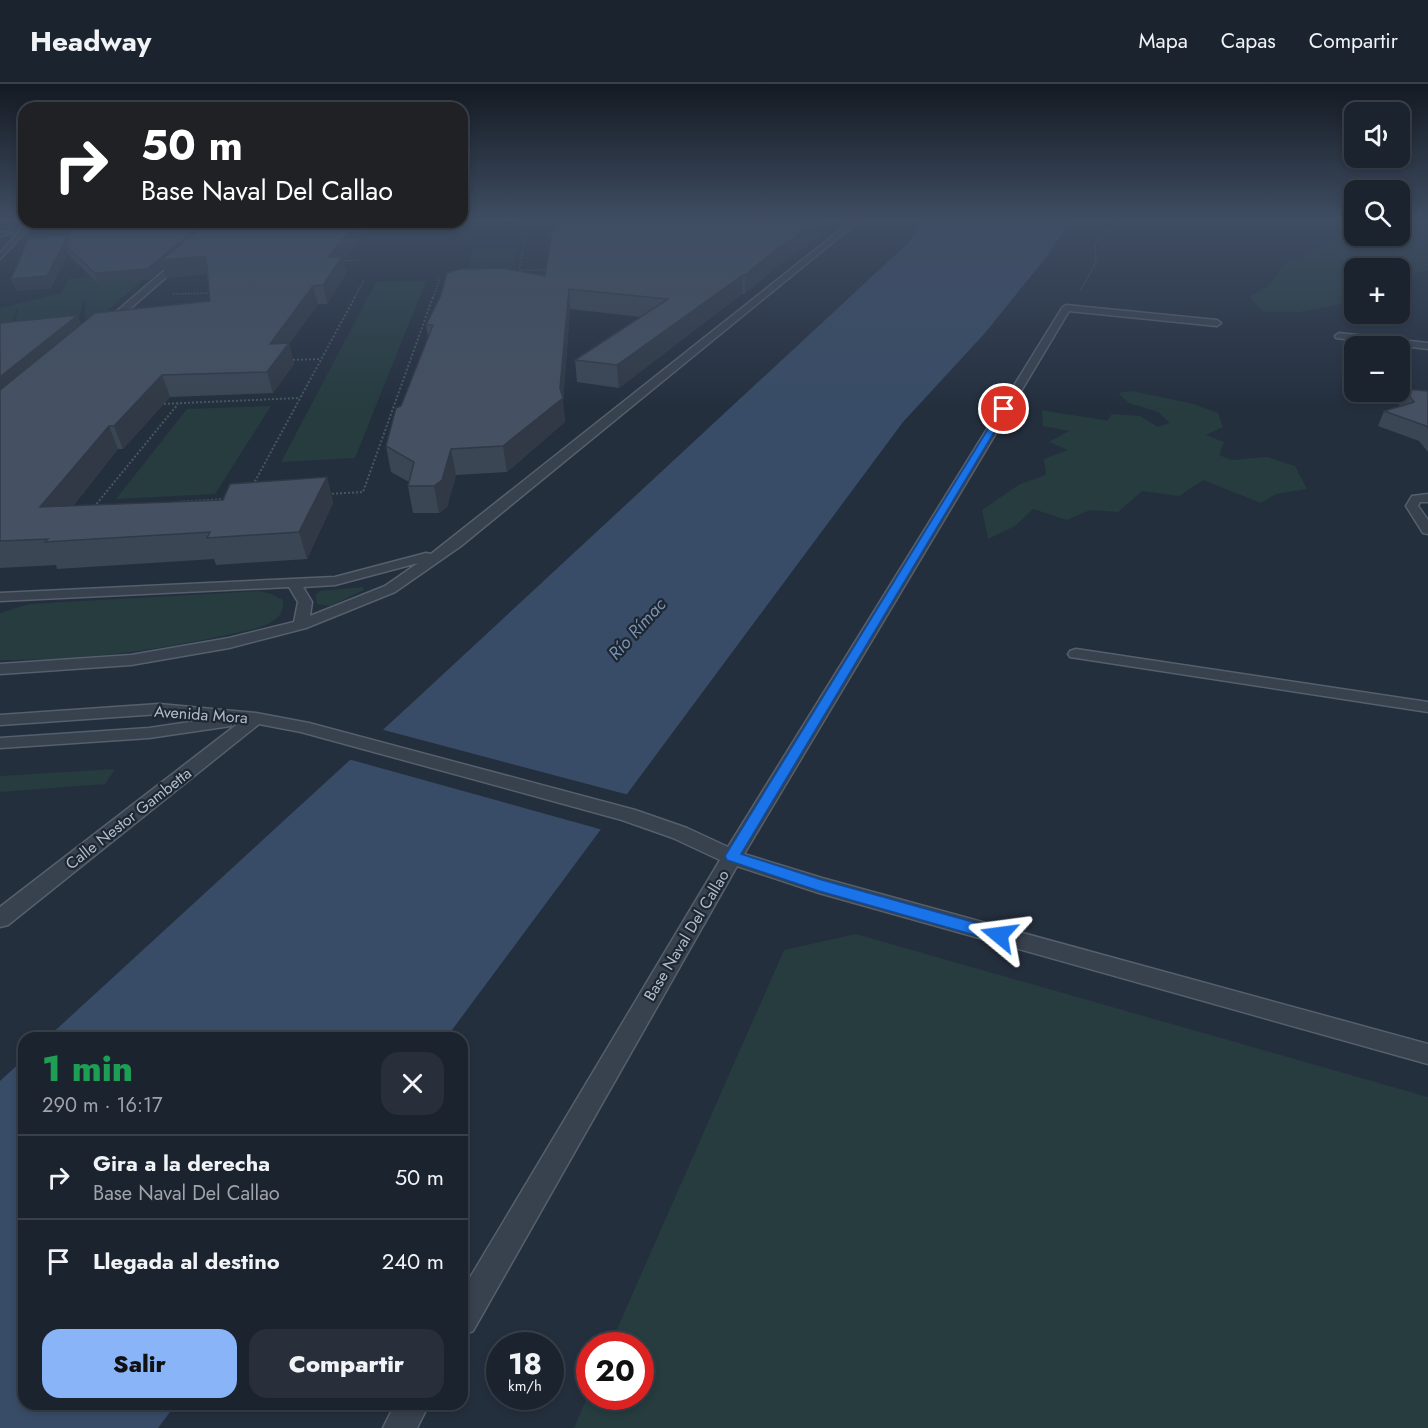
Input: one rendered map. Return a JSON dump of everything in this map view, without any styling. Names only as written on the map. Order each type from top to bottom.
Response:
[{"type":"lane","points":[[99,331],[156,283]]},
{"type":"lane","points":[[0,669],[131,660],[229,643],[301,625],[390,589],[447,549],[779,283]]},
{"type":"lane","points":[[1066,308],[1217,323]]},
{"type":"lane","name":"Base Naval Del Callao","points":[[468,1310],[732,856],[1066,308]]},
{"type":"lane","points":[[1339,336],[1428,346]]},
{"type":"lane","points":[[1428,498],[1416,499],[1412,506],[1428,530]]},
{"type":"lane","points":[[4,598],[335,581],[414,561],[447,549]]},
{"type":"lane","points":[[293,583],[305,602],[301,625]]},
{"type":"lane","points":[[1076,654],[1428,707]]},
{"type":"lane","name":"Avenida Mora","points":[[0,720],[159,709],[256,718]]},
{"type":"lane","points":[[256,718],[356,741],[628,815],[680,833],[732,856],[819,885],[1428,1054]]},
{"type":"lane","name":"Avenida Mora","points":[[0,743],[149,733],[256,718]]},
{"type":"lane","name":"Calle Nestor Gambetta","points":[[0,919],[256,718]]},
{"type":"lane","points":[[399,1428],[410,1410]]},
{"type":"path","points":[[251,488],[363,283]]},
{"type":"path","points":[[328,494],[363,492],[438,283]]},
{"type":"path","points":[[1066,308],[1085,283]]},
{"type":"path","points":[[169,294],[222,292]]},
{"type":"path","points":[[286,361],[321,359]]},
{"type":"path","points":[[156,404],[300,398]]},
{"type":"path","points":[[88,515],[179,403]]},
{"type":"path","points":[[165,502],[234,499]]},
{"type":"path","points":[[83,507],[107,506]]},
{"type":"green space","points":[[66,283],[140,283],[100,317],[84,318],[86,301],[83,301],[78,324],[11,332],[19,308],[16,309],[11,324],[0,325],[0,308],[61,293]]},
{"type":"green space","points":[[376,283],[425,283],[355,458],[281,462]]},
{"type":"green space","points":[[1271,283],[1344,283],[1344,304],[1300,312],[1263,312],[1250,297]]},
{"type":"green space","points":[[1132,391],[1194,404],[1218,413],[1223,427],[1206,435],[1224,442],[1219,455],[1232,460],[1267,457],[1295,466],[1307,489],[1276,494],[1261,503],[1203,480],[1179,496],[1142,491],[1118,512],[1090,510],[1067,520],[1033,509],[1015,526],[988,539],[982,510],[1020,484],[1046,475],[1044,459],[1068,450],[1049,442],[1069,431],[1043,426],[1042,410],[1107,421],[1112,414],[1140,416],[1158,427],[1170,423],[1158,412],[1129,403],[1118,393]]},
{"type":"green space","points":[[271,406],[215,494],[116,499],[187,409]]},
{"type":"green space","points":[[363,587],[364,590],[330,606],[317,604],[315,595],[320,591]]},
{"type":"green space","points":[[259,591],[283,600],[283,607],[280,615],[273,621],[254,629],[170,646],[114,654],[0,660],[0,613],[29,604]]},
{"type":"green space","points":[[115,769],[105,784],[0,792],[0,776]]},
{"type":"green space","points":[[856,934],[1428,1097],[1428,1428],[574,1428],[582,1410],[654,1410],[654,1332],[616,1332],[784,950]]},
{"type":"water","name":"Río Rímac","points":[[865,283],[1026,283],[985,333],[903,422],[450,1032],[54,1032]]},
{"type":"water","points":[[18,1064],[18,1410],[172,1410],[158,1428],[0,1428],[0,1081]]},
{"type":"pier","points":[[380,729],[629,795],[603,830],[348,759]]},
{"type":"building","points":[[208,283],[325,283],[313,286],[270,344],[289,343],[267,372],[162,375],[114,426],[109,426],[40,507],[223,500],[230,484],[327,477],[299,532],[207,538],[210,532],[45,542],[48,539],[0,541],[0,390],[95,313],[210,301]]},
{"type":"building","points":[[444,283],[732,283],[617,365],[575,360],[668,299],[569,289],[560,388],[563,398],[503,446],[451,449],[442,480],[434,486],[408,486],[414,462],[386,446],[396,408],[401,406],[433,325],[426,325],[441,295]]},
{"type":"building","points":[[78,315],[0,377],[0,323]]},
{"type":"building","points":[[1410,390],[1428,391],[1428,428],[1384,411],[1414,402],[1410,397]]},
{"type":"route","points":[[999,935],[819,885],[732,856],[1004,409]]}]
